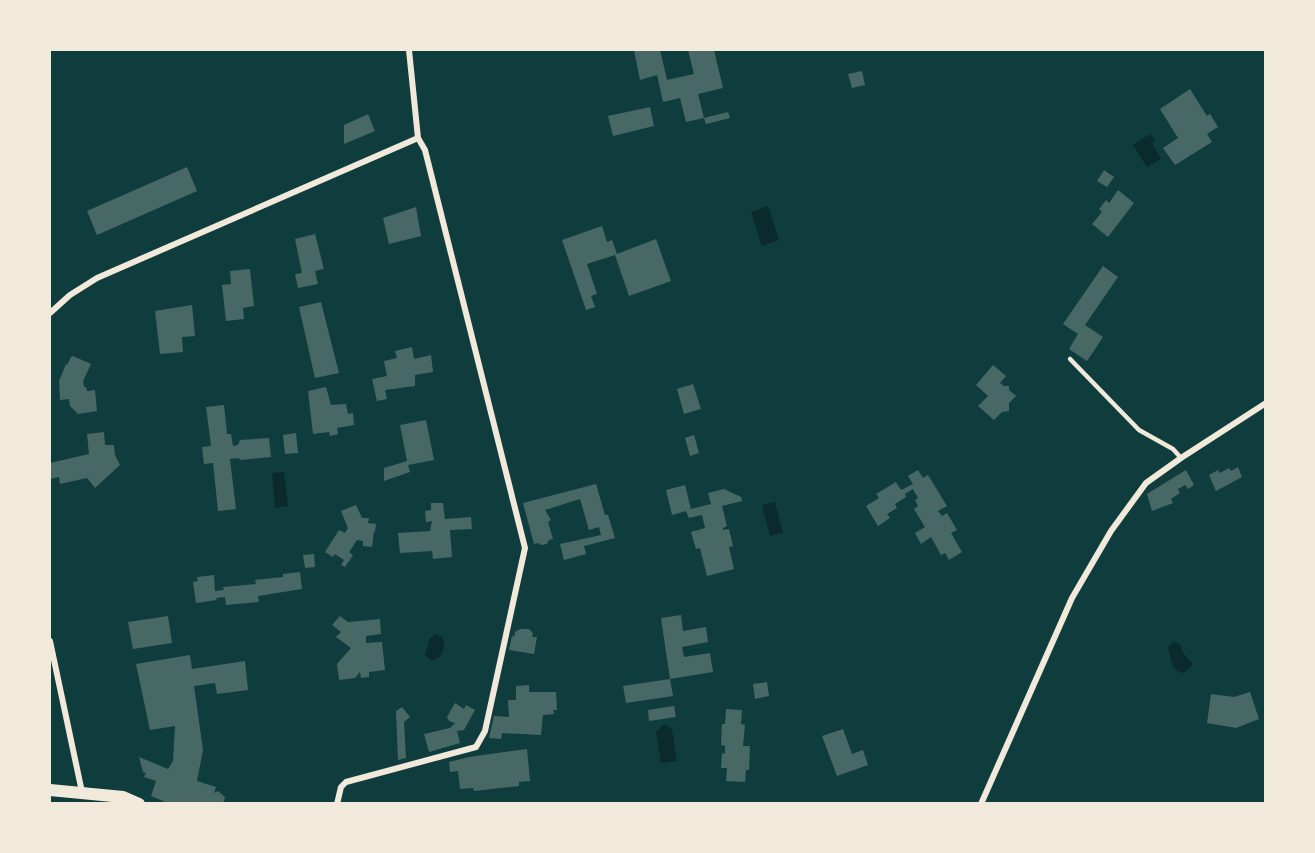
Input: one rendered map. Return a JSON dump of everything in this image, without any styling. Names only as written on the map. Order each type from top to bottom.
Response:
[{"type":"main road","points":[[50,790],[82,798],[123,797],[139,804]]},
{"type":"street","points":[[337,804],[341,787],[346,782],[476,747],[485,731],[525,548],[425,150],[418,138],[409,50]]},
{"type":"street","points":[[50,313],[70,295],[97,278],[418,138]]},
{"type":"street","points":[[981,804],[1072,598],[1111,531],[1146,483],[1266,403]]},
{"type":"street","points":[[50,641],[82,798]]},
{"type":"lane","points":[[1070,360],[1139,430],[1173,450],[1181,458]]},
{"type":"water","points":[[1150,134],[1161,159],[1147,167],[1133,145]]},
{"type":"water","points":[[768,206],[779,240],[762,246],[751,212]]},
{"type":"water","points":[[284,472],[288,506],[275,508],[272,473]]},
{"type":"water","points":[[775,502],[783,533],[770,536],[762,505]]},
{"type":"water","points":[[436,634],[442,637],[444,648],[439,657],[432,661],[426,657],[425,653],[429,639]]},
{"type":"water","points":[[1173,642],[1180,644],[1183,653],[1192,663],[1184,673],[1173,667],[1168,648]]},
{"type":"water","points":[[663,725],[667,725],[672,730],[677,761],[661,763],[656,732]]},
{"type":"building","points":[[634,50],[660,50],[667,80],[694,74],[688,50],[714,50],[723,88],[698,94],[704,118],[686,122],[680,98],[663,102],[657,75],[640,80]]},
{"type":"building","points":[[862,71],[865,85],[852,88],[848,74]]},
{"type":"building","points":[[1190,89],[1207,116],[1210,114],[1218,127],[1207,134],[1212,142],[1175,165],[1163,148],[1178,138],[1160,109]]},
{"type":"building","points":[[650,107],[654,126],[613,136],[608,116]]},
{"type":"building","points":[[728,112],[730,118],[706,124],[704,118]]},
{"type":"building","points":[[368,114],[375,131],[344,144],[344,125]]},
{"type":"building","points":[[187,167],[197,191],[97,235],[87,211]]},
{"type":"building","points":[[1104,170],[1114,177],[1107,187],[1097,181]]},
{"type":"building","points":[[1118,190],[1134,203],[1108,237],[1092,224],[1102,212],[1099,209],[1106,200],[1109,203]]},
{"type":"building","points":[[416,207],[421,236],[389,244],[383,218]]},
{"type":"building","points":[[602,226],[607,242],[612,240],[617,254],[656,239],[671,281],[629,296],[615,255],[587,264],[597,294],[591,296],[595,307],[586,310],[562,240]]},
{"type":"building","points":[[315,234],[324,269],[315,271],[318,284],[298,288],[295,274],[302,273],[295,239]]},
{"type":"building","points":[[1103,266],[1118,277],[1085,325],[1103,337],[1087,361],[1069,349],[1078,334],[1063,324]]},
{"type":"building","points":[[250,269],[254,306],[243,308],[244,319],[226,321],[222,285],[231,284],[230,271]]},
{"type":"building","points":[[321,302],[339,373],[315,378],[299,307]]},
{"type":"building","points":[[192,305],[195,336],[182,337],[183,352],[160,354],[155,311]]},
{"type":"building","points":[[412,347],[414,359],[431,355],[433,372],[415,375],[415,386],[385,390],[387,399],[377,401],[372,379],[387,376],[384,361],[397,358],[395,351]]},
{"type":"building","points":[[73,356],[91,364],[83,381],[87,391],[95,390],[97,411],[78,414],[70,406],[69,399],[60,400],[59,381],[66,364]]},
{"type":"building","points":[[993,365],[1006,376],[1000,383],[1009,386],[1009,390],[1016,396],[1009,403],[1009,411],[1002,412],[994,420],[978,406],[988,396],[976,385]]},
{"type":"building","points":[[693,384],[701,409],[684,414],[677,389]]},
{"type":"building","points":[[326,387],[331,405],[346,404],[348,414],[353,413],[354,425],[337,428],[338,434],[330,436],[329,432],[313,434],[308,391]]},
{"type":"building","points":[[224,405],[227,434],[231,434],[233,446],[238,445],[240,440],[269,438],[271,457],[230,459],[236,509],[218,511],[213,463],[204,464],[202,447],[211,446],[206,407]]},
{"type":"building","points":[[426,420],[434,460],[408,465],[410,472],[384,481],[384,468],[407,461],[400,425]]},
{"type":"building","points":[[104,432],[105,445],[114,445],[115,455],[120,465],[95,488],[87,478],[60,484],[59,477],[50,479],[50,463],[89,454],[87,434]]},
{"type":"building","points":[[296,433],[298,453],[285,454],[283,435]]},
{"type":"building","points":[[694,435],[699,453],[690,456],[685,438]]},
{"type":"building","points":[[1238,467],[1242,477],[1216,491],[1209,475],[1218,470],[1220,473],[1229,468],[1231,471]]},
{"type":"building","points":[[918,470],[923,478],[928,475],[947,506],[938,511],[942,516],[947,513],[957,530],[951,533],[962,552],[949,560],[945,553],[941,555],[931,537],[921,544],[915,533],[925,527],[914,509],[918,506],[915,500],[918,498],[913,489],[895,504],[897,508],[887,514],[890,518],[878,526],[866,506],[879,498],[876,494],[896,482],[901,490],[913,484],[908,476]]},
{"type":"building","points":[[1186,470],[1194,485],[1188,489],[1185,485],[1178,489],[1180,493],[1171,499],[1173,503],[1152,511],[1147,494]]},
{"type":"building","points":[[596,484],[615,538],[584,546],[586,554],[564,560],[560,544],[601,535],[599,527],[589,530],[580,499],[545,510],[551,520],[548,522],[553,539],[547,544],[534,544],[523,503]]},
{"type":"building","points":[[685,485],[691,509],[711,504],[708,493],[724,489],[741,497],[742,501],[722,506],[727,526],[723,530],[729,529],[733,546],[729,547],[734,569],[707,576],[700,548],[696,549],[691,532],[705,528],[702,515],[689,518],[686,511],[672,515],[666,490]]},
{"type":"building","points":[[431,503],[443,503],[445,519],[471,517],[472,529],[450,530],[452,557],[433,559],[432,551],[400,553],[398,533],[430,531],[432,521],[426,522],[425,511],[431,510]]},
{"type":"building","points":[[356,505],[362,518],[369,518],[368,523],[376,524],[375,532],[372,547],[363,546],[363,541],[357,540],[349,552],[353,555],[345,567],[341,565],[344,560],[335,554],[333,557],[325,552],[339,530],[345,533],[348,528],[341,511]]},
{"type":"building","points":[[314,554],[315,567],[305,568],[303,555]]},
{"type":"building","points":[[300,572],[302,589],[258,596],[259,602],[226,605],[225,597],[196,603],[193,582],[198,581],[197,577],[214,575],[215,591],[224,590],[223,587],[256,584],[255,580],[283,577],[283,574]]},
{"type":"building","points":[[681,615],[683,631],[706,627],[708,642],[682,647],[684,657],[710,653],[713,672],[670,679],[661,618]]},
{"type":"building","points":[[168,616],[172,643],[133,649],[128,622]]},
{"type":"building","points":[[340,616],[348,622],[380,619],[381,634],[366,636],[366,643],[382,642],[385,670],[369,672],[369,677],[361,678],[360,672],[355,678],[339,680],[337,664],[351,648],[336,637],[341,632],[332,625]]},
{"type":"building","points":[[520,629],[529,629],[533,633],[532,637],[537,637],[534,654],[509,650],[512,636],[514,637],[515,632]]},
{"type":"building","points":[[190,655],[192,669],[245,661],[248,690],[217,694],[215,683],[194,686],[203,750],[197,781],[216,787],[214,793],[218,791],[225,797],[223,804],[170,804],[151,796],[156,781],[144,777],[146,773],[143,772],[139,757],[168,769],[173,761],[175,726],[150,730],[136,664]]},
{"type":"building","points":[[670,679],[673,696],[626,703],[623,686]]},
{"type":"building","points":[[767,682],[769,696],[755,699],[753,684]]},
{"type":"building","points":[[529,685],[529,692],[556,692],[557,710],[553,710],[554,714],[543,715],[541,735],[502,733],[501,739],[489,738],[494,716],[509,717],[508,700],[516,700],[516,686]]},
{"type":"building","points":[[1250,692],[1259,719],[1236,728],[1207,723],[1211,694],[1234,697]]},
{"type":"building","points":[[455,703],[464,709],[466,705],[475,710],[464,730],[457,731],[460,743],[429,752],[424,734],[450,728],[455,723],[449,721],[447,717]]},
{"type":"building","points":[[674,706],[676,717],[649,721],[648,710]]},
{"type":"building","points":[[402,707],[410,717],[404,722],[406,758],[398,760],[396,711]]},
{"type":"building","points":[[726,709],[742,710],[741,724],[745,725],[743,746],[750,746],[749,770],[746,770],[745,782],[726,781],[727,768],[721,768],[722,753],[725,754],[725,746],[721,745],[722,724],[725,724]]},
{"type":"building","points":[[843,729],[852,754],[863,750],[868,765],[837,776],[822,736]]},
{"type":"building","points":[[527,749],[530,781],[519,782],[519,786],[474,791],[473,788],[460,789],[458,771],[450,772],[449,762]]}]
